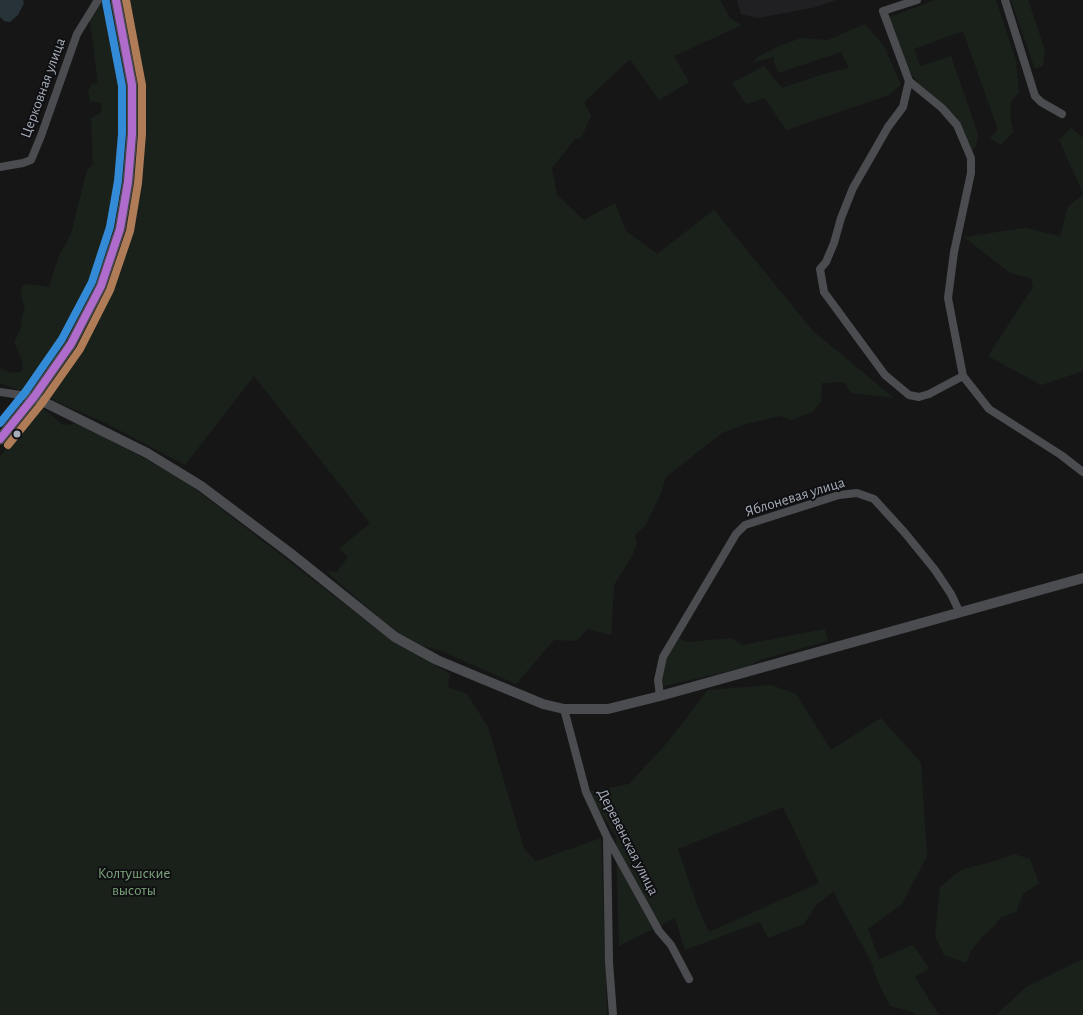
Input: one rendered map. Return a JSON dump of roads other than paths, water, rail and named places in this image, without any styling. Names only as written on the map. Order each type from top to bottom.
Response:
[{"type":"main road","points":[[0,439],[34,397],[71,344],[101,286],[120,229],[129,173],[132,134],[132,84],[116,0]]},
{"type":"street","name":"Церковная улица","points":[[0,166],[23,163],[30,160],[41,136],[77,34],[98,0]]},
{"type":"street","points":[[917,0],[883,11],[909,81],[942,108],[956,125],[970,158],[971,173],[954,252],[948,298],[962,376],[989,409],[1061,455],[1083,472]]},
{"type":"street","points":[[1005,0],[1035,96],[1040,102],[1062,114]]},
{"type":"street","points":[[909,81],[903,107],[888,127],[853,188],[841,218],[834,243],[826,262],[820,269],[824,292],[885,375],[909,395],[919,397],[929,394],[962,376]]},
{"type":"street","points":[[0,392],[34,397],[147,453],[201,486],[290,553],[395,637],[429,656],[468,673],[543,704],[564,709],[608,709],[660,696],[959,611],[1083,578]]},
{"type":"street","name":"Яблоневая улица","points":[[660,696],[658,680],[663,657],[736,534],[745,526],[839,495],[857,493],[874,500],[905,533],[935,570],[951,594],[959,611]]},
{"type":"street","name":"Деревенская улица","points":[[564,709],[586,792],[607,837],[659,931],[671,946],[689,979]]},
{"type":"street","points":[[607,837],[609,962],[613,1015]]},
{"type":"park label","name":"Колтушские высоты","points":[[134,882]]}]
